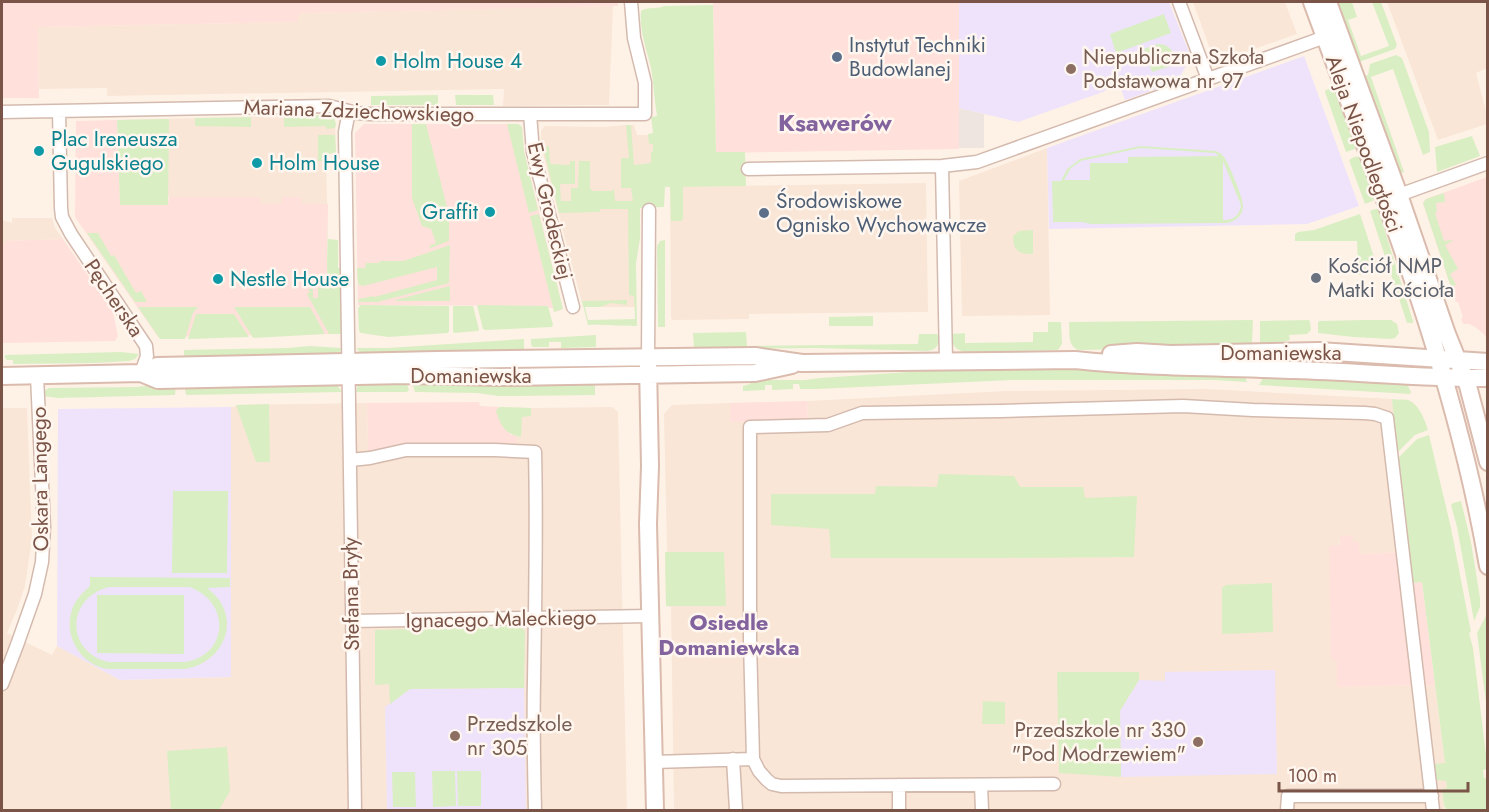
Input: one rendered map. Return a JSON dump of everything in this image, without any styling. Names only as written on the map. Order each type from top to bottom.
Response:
[{"type":"street","name":"Mariana Zdziechowskiego","points":[[2,112],[328,106],[370,114],[645,114],[645,83],[634,38],[631,2]]},
{"type":"street","points":[[1179,2],[1208,79]]},
{"type":"street","name":"Aleja Niepodległości","points":[[1312,2],[1389,211],[1439,359],[1468,471],[1488,566]]},
{"type":"street","name":"Aleja Niepodległości","points":[[1328,2],[1465,378],[1488,462]]},
{"type":"street","points":[[748,169],[942,166],[977,162],[1325,37]]},
{"type":"street","name":"Pęcherska","points":[[60,111],[61,213],[66,226],[146,346],[147,356],[141,373]]},
{"type":"street","name":"Stefana Bryły","points":[[349,111],[345,132],[355,810]]},
{"type":"street","name":"Ewy Grodeckiej","points":[[530,114],[533,152],[573,307]]},
{"type":"street","points":[[1399,195],[1488,163]]},
{"type":"street","points":[[942,166],[946,361]]},
{"type":"street","points":[[649,210],[650,466],[648,524],[655,810]]},
{"type":"street","name":"Domaniewska","points":[[1075,360],[1137,352],[1171,354],[1293,351],[1488,362]]},
{"type":"street","name":"Domaniewska","points":[[2,376],[141,373],[158,380],[349,369],[648,366],[755,373],[802,363],[1075,360],[1113,364],[1488,378]]},
{"type":"street","name":"Oskara Langego","points":[[2,684],[35,594],[42,562],[44,526],[37,376]]},
{"type":"street","points":[[1054,784],[775,785],[765,778],[753,759],[750,640],[750,427],[828,424],[862,413],[1183,406],[1365,413],[1387,418],[1433,810]]},
{"type":"street","points":[[350,460],[406,450],[535,452],[537,528],[534,682],[535,810]]},
{"type":"street","name":"Ignacego Maleckiego","points":[[351,621],[650,616]]},
{"type":"street","points":[[734,759],[736,810]]},
{"type":"street","points":[[654,762],[753,759]]},
{"type":"street","points":[[899,785],[899,810]]},
{"type":"street","points":[[981,785],[982,810]]},
{"type":"street","points":[[1287,810],[1288,796],[1432,796]]},
{"type":"shaded area","points":[[2,2],[618,2],[618,6],[302,13],[298,17],[298,22],[38,27],[39,98],[2,98]]},
{"type":"shaded area","name":"Instytut Techniki Budowlanej","points":[[713,2],[959,2],[959,149],[716,153]]},
{"type":"shaded area","name":"Niepubliczna Szkoła Podstawowa nr 97","points":[[959,2],[1169,2],[1191,57],[1177,82],[1125,100],[1118,82],[1106,86],[1103,92],[1018,122],[959,108]]},
{"type":"shaded area","points":[[1193,2],[1285,2],[1297,34],[1215,63]]},
{"type":"shaded area","points":[[1387,2],[1487,2],[1487,68],[1476,73],[1487,115],[1487,124],[1438,140]]},
{"type":"shaded area","points":[[613,6],[609,105],[503,106],[504,89],[107,96],[107,88],[39,89],[38,27],[297,22],[302,13]]},
{"type":"shaded area","points":[[1304,56],[1359,206],[1307,224],[1049,229],[1047,148]]},
{"type":"shaded area","points":[[959,108],[984,114],[984,148],[959,148]]},
{"type":"shaded area","points":[[329,115],[335,121],[336,153],[326,154],[327,204],[301,204],[301,197],[282,204],[260,204],[260,197],[169,197],[117,120]]},
{"type":"shaded area","points":[[117,120],[120,205],[168,204],[169,197],[260,197],[261,204],[282,204],[282,197],[301,197],[302,204],[328,204],[327,265],[330,334],[158,337],[75,217],[76,121]]},
{"type":"shaded area","points":[[364,124],[518,124],[522,127],[524,151],[563,309],[554,312],[553,308],[548,306],[358,305],[355,133]]},
{"type":"shaded area","points":[[634,125],[637,135],[653,135],[657,207],[633,209],[635,307],[583,307],[541,146],[541,131],[545,126]]},
{"type":"shaded area","points":[[1047,148],[1050,315],[962,316],[959,181]]},
{"type":"shaded area","points":[[1487,177],[1487,339],[1475,327],[1463,324],[1461,318],[1463,317],[1423,203],[1426,199]]},
{"type":"shaded area","points":[[926,183],[928,312],[749,314],[749,319],[672,320],[670,187]]},
{"type":"shaded area","points":[[12,218],[52,218],[55,228],[63,239],[7,241],[2,247],[2,220],[12,223]]},
{"type":"shaded area","points":[[63,239],[113,312],[118,336],[115,341],[2,343],[2,247],[6,241]]},
{"type":"shaded area","points":[[1207,389],[1392,399],[1409,552],[1359,554],[1353,542],[1353,536],[1340,536],[1332,660],[1337,660],[1338,687],[1435,685],[1445,764],[1434,766],[1436,780],[1446,780],[1447,789],[1442,789],[1444,810],[674,810],[671,607],[666,606],[664,414],[672,405],[730,403],[730,422],[808,421],[807,401],[1007,391]]},
{"type":"shaded area","points":[[807,401],[808,422],[730,422],[730,403]]},
{"type":"shaded area","points":[[479,402],[480,406],[500,407],[498,408],[511,435],[516,436],[516,443],[398,446],[368,453],[367,403]]},
{"type":"shaded area","points":[[367,403],[368,452],[398,446],[516,443],[500,407],[612,407],[618,412],[627,810],[2,810],[2,408],[27,408],[32,539],[25,586],[7,633],[52,655],[57,646],[120,680],[231,677],[231,407],[236,405]]},
{"type":"shaded area","points":[[231,407],[231,677],[120,680],[57,646],[58,409]]},
{"type":"shaded area","points":[[1353,535],[1353,542],[1359,542],[1359,554],[1409,552],[1413,583],[1422,582],[1435,685],[1337,687],[1337,660],[1331,660],[1329,546],[1340,545],[1340,536]]},
{"type":"shaded area","name":"Przedszkole nr 330 \"Pod Modrzewiem\"","points":[[1275,670],[1277,774],[1121,777],[1120,711],[1139,680],[1165,681],[1165,672]]},
{"type":"shaded area","name":"Przedszkole nr 305","points":[[524,688],[526,810],[387,810],[385,707],[410,689]]},
{"type":"green space","points":[[1337,2],[1352,2],[1357,17],[1348,20],[1361,56],[1389,46],[1372,2],[1381,2],[1397,45],[1395,49],[1359,62]]},
{"type":"green space","points":[[713,5],[716,152],[745,152],[746,186],[683,187],[683,219],[681,221],[671,221],[670,187],[665,187],[664,207],[640,208],[640,238],[636,264],[637,326],[588,325],[582,301],[627,300],[627,305],[611,303],[600,307],[585,307],[588,320],[635,319],[634,296],[629,295],[628,209],[559,213],[543,147],[549,146],[551,164],[568,165],[570,161],[575,161],[575,184],[560,184],[561,201],[571,201],[571,188],[578,188],[579,161],[590,161],[592,191],[612,191],[614,189],[615,201],[633,201],[631,188],[621,188],[621,158],[629,158],[626,125],[631,125],[634,165],[651,163],[653,144],[649,144],[648,134],[653,133],[651,117],[657,116],[651,68],[642,33],[641,11],[664,6]]},
{"type":"green space","points":[[1164,14],[1171,33],[1116,53],[1110,34]]},
{"type":"green space","points":[[1157,44],[1169,47],[1174,56],[1174,65],[1152,72],[1144,49]]},
{"type":"green space","points":[[1396,55],[1402,58],[1429,132],[1430,152],[1423,155],[1393,69],[1371,77],[1404,172],[1399,174],[1364,76],[1368,75],[1370,64]]},
{"type":"green space","points":[[1336,86],[1358,148],[1346,152],[1325,92]]},
{"type":"green space","points":[[438,95],[438,105],[371,105],[371,96]]},
{"type":"green space","points":[[455,95],[493,95],[494,105],[456,105]]},
{"type":"green space","points":[[329,115],[334,118],[335,128],[326,129],[326,126],[284,127],[284,116]]},
{"type":"green space","points":[[251,117],[251,127],[195,126],[195,118]]},
{"type":"green space","points":[[169,119],[168,205],[120,205],[117,120]]},
{"type":"green space","points":[[412,124],[426,124],[449,215],[449,241],[430,248],[429,246],[436,243],[431,229],[422,226],[412,198]]},
{"type":"green space","points":[[507,124],[518,124],[522,127],[524,151],[538,210],[529,213]]},
{"type":"green space","points":[[318,135],[335,135],[336,153],[326,154],[326,161],[318,161]]},
{"type":"green space","points":[[1472,136],[1480,156],[1437,172],[1435,147]]},
{"type":"green space","points":[[1140,146],[1216,151],[1224,157],[1232,173],[1243,202],[1242,212],[1228,223],[1053,222],[1052,181],[1061,181],[1067,169],[1080,159]],"holes":[[[1140,148],[1215,153],[1219,156],[1128,157],[1128,163],[1090,163],[1090,180],[1064,180],[1071,168],[1081,161]],[[1223,161],[1241,205],[1238,214],[1227,220],[1223,220]]]},
{"type":"green space","points":[[1361,156],[1375,196],[1373,201],[1365,204],[1349,160]]},
{"type":"green space","points":[[1444,193],[1445,202],[1436,203],[1437,212],[1435,213],[1444,241],[1454,240],[1445,245],[1458,269],[1450,274],[1456,285],[1451,287],[1423,203],[1426,199]]},
{"type":"green space","points":[[1378,209],[1413,323],[1407,323],[1370,211]]},
{"type":"green space","points":[[539,214],[563,309],[554,312],[530,216]]},
{"type":"green space","points":[[1360,214],[1378,269],[1377,274],[1358,275],[1357,241],[1295,241],[1295,234],[1298,232],[1314,230]]},
{"type":"green space","points":[[328,223],[328,239],[338,240],[338,268],[342,268],[343,334],[329,334],[307,294],[310,292],[308,289],[313,289],[313,298],[318,298],[318,288],[328,288],[327,264]]},
{"type":"green space","points":[[1033,230],[1033,254],[1018,251],[1014,245],[1013,236],[1019,231]]},
{"type":"green space","points":[[87,233],[98,233],[136,293],[141,291],[147,302],[135,302]]},
{"type":"green space","points":[[665,240],[665,327],[658,327],[657,246],[660,241]]},
{"type":"green space","points":[[450,245],[449,283],[378,302],[358,302],[359,299],[437,280],[437,267],[363,286],[358,283],[357,268],[365,268],[366,263],[403,261]]},
{"type":"green space","points":[[450,286],[450,301],[395,300]]},
{"type":"green space","points":[[360,305],[449,306],[449,331],[448,333],[388,337],[361,333],[358,309]]},
{"type":"green space","points":[[477,305],[548,306],[553,325],[552,327],[485,330]]},
{"type":"green space","points":[[453,306],[473,306],[478,331],[454,333]]},
{"type":"green space","points":[[138,307],[198,307],[193,313],[185,339],[160,339]]},
{"type":"green space","points":[[234,307],[310,307],[325,334],[253,338]]},
{"type":"green space","points":[[196,314],[234,314],[249,337],[188,339]]},
{"type":"green space","points":[[873,316],[873,326],[829,326],[829,317]]},
{"type":"green space","points":[[1253,320],[1250,347],[1078,350],[1072,345],[1069,334],[1069,322]]},
{"type":"green space","points":[[1309,320],[1311,330],[1307,334],[1289,335],[1290,340],[1269,345],[1260,343],[1260,321]]},
{"type":"green space","points":[[1391,320],[1397,324],[1399,333],[1391,339],[1318,333],[1319,321]]},
{"type":"green space","points":[[1048,322],[1061,322],[1062,344],[1058,350],[965,352],[956,348],[952,341],[952,334],[965,333],[965,343],[1033,342],[1033,332],[1048,332]]},
{"type":"green space","points":[[746,332],[747,346],[918,344],[919,334],[937,334],[939,337],[936,347],[927,351],[816,348],[694,349],[693,333]]},
{"type":"green space","points":[[596,335],[596,347],[561,348],[561,342],[549,342],[549,347],[531,345],[531,339]]},
{"type":"green space","points":[[524,339],[524,352],[362,354],[356,348],[388,348]]},
{"type":"green space","points":[[309,346],[342,348],[336,356],[184,360],[184,350]]},
{"type":"green space","points":[[121,352],[139,354],[135,359],[129,361],[96,363],[13,364],[13,360],[5,358],[5,355]]},
{"type":"green space","points":[[1128,368],[1245,376],[1247,382],[1012,380],[817,389],[800,389],[799,384],[793,384],[793,389],[772,390],[772,385],[765,385],[765,390],[743,391],[743,386],[750,384],[751,380],[805,380],[924,371]]},
{"type":"green space","points":[[1271,375],[1407,384],[1411,392],[1410,394],[1259,385],[1263,378]]},
{"type":"green space","points":[[417,380],[595,382],[595,395],[498,396],[477,393],[415,392],[413,386],[417,384]]},
{"type":"green space","points":[[362,381],[407,384],[409,390],[407,392],[356,392]]},
{"type":"green space","points":[[333,382],[342,392],[186,395],[184,383]]},
{"type":"green space","points":[[176,383],[175,395],[59,398],[42,396],[49,388],[135,387]]},
{"type":"green space","points":[[1392,399],[1412,402],[1423,417],[1428,430],[1415,435],[1397,453]]},
{"type":"green space","points":[[269,404],[270,462],[256,462],[236,405]]},
{"type":"green space","points":[[500,407],[531,408],[531,416],[522,417],[521,437],[511,434],[501,425],[496,410]]},
{"type":"green space","points":[[1429,435],[1451,528],[1471,632],[1469,633],[1473,648],[1487,763],[1487,769],[1483,770],[1484,778],[1487,778],[1487,810],[1447,810],[1444,806],[1442,789],[1447,788],[1446,781],[1436,780],[1435,764],[1445,763],[1422,582],[1413,583],[1398,458],[1417,439]]},
{"type":"green space","points":[[939,474],[1014,476],[1020,487],[1083,487],[1085,498],[1137,496],[1134,557],[831,558],[829,529],[771,525],[771,494],[875,494],[876,486],[937,487]]},
{"type":"green space","points":[[173,491],[228,491],[227,573],[172,573]]},
{"type":"green space","points":[[1461,501],[1471,542],[1480,598],[1480,607],[1474,621],[1451,505]]},
{"type":"green space","points":[[665,552],[724,552],[726,606],[666,606]]},
{"type":"green space","points":[[90,577],[230,578],[230,587],[207,588],[218,599],[225,611],[227,623],[225,636],[220,647],[211,657],[199,665],[185,669],[100,667],[91,663],[78,650],[70,632],[72,609],[78,598],[90,586]],"holes":[[[109,587],[189,587],[203,594],[218,615],[217,639],[200,657],[185,662],[109,662],[84,648],[78,637],[76,625],[79,613],[85,602],[95,593]]]},
{"type":"green space","points":[[1272,583],[1273,632],[1222,634],[1222,588],[1226,585]]},
{"type":"green space","points":[[97,595],[184,595],[184,654],[97,653]]},
{"type":"green space","points":[[1488,614],[1487,710],[1477,633]]},
{"type":"green space","points":[[520,626],[525,631],[524,688],[410,689],[390,704],[389,684],[375,685],[375,630]]},
{"type":"green space","points":[[1057,672],[1139,672],[1139,680],[1120,711],[1121,777],[1059,773]]},
{"type":"green space","points":[[983,701],[1005,702],[1005,724],[982,724]]},
{"type":"green space","points":[[227,747],[230,791],[219,810],[171,810],[167,751]]},
{"type":"green space","points":[[432,771],[455,771],[456,806],[433,807]]},
{"type":"green space","points":[[457,771],[481,771],[481,806],[458,806]]},
{"type":"green space","points":[[392,772],[415,772],[416,807],[393,807]]},
{"type":"place","name":"Instytut Techniki Budowlanej","points":[[837,57]]},
{"type":"place","name":"Holm House 4","points":[[381,61]]},
{"type":"place","name":"Niepubliczna Szkoła Podstawowa nr 97","points":[[1071,69]]},
{"type":"place","name":"Plac Ireneusza Gugulskiego","points":[[39,151]]},
{"type":"place","name":"Holm House","points":[[257,163]]},
{"type":"place","name":"Graffit","points":[[490,212]]},
{"type":"place","name":"Środowiskowe Ognisko Wychowawcze","points":[[764,213]]},
{"type":"place","name":"Kościół NMP Matki Kościoła","points":[[1316,278]]},
{"type":"place","name":"Nestle House","points":[[218,279]]},
{"type":"place","name":"Przedszkole nr 305","points":[[455,736]]},
{"type":"place","name":"Przedszkole nr 330 \"Pod Modrzewiem\"","points":[[1198,742]]},
{"type":"district","name":"Ksawerów","points":[[835,122]]},
{"type":"district","name":"Osiedle Domaniewska","points":[[729,634]]}]
